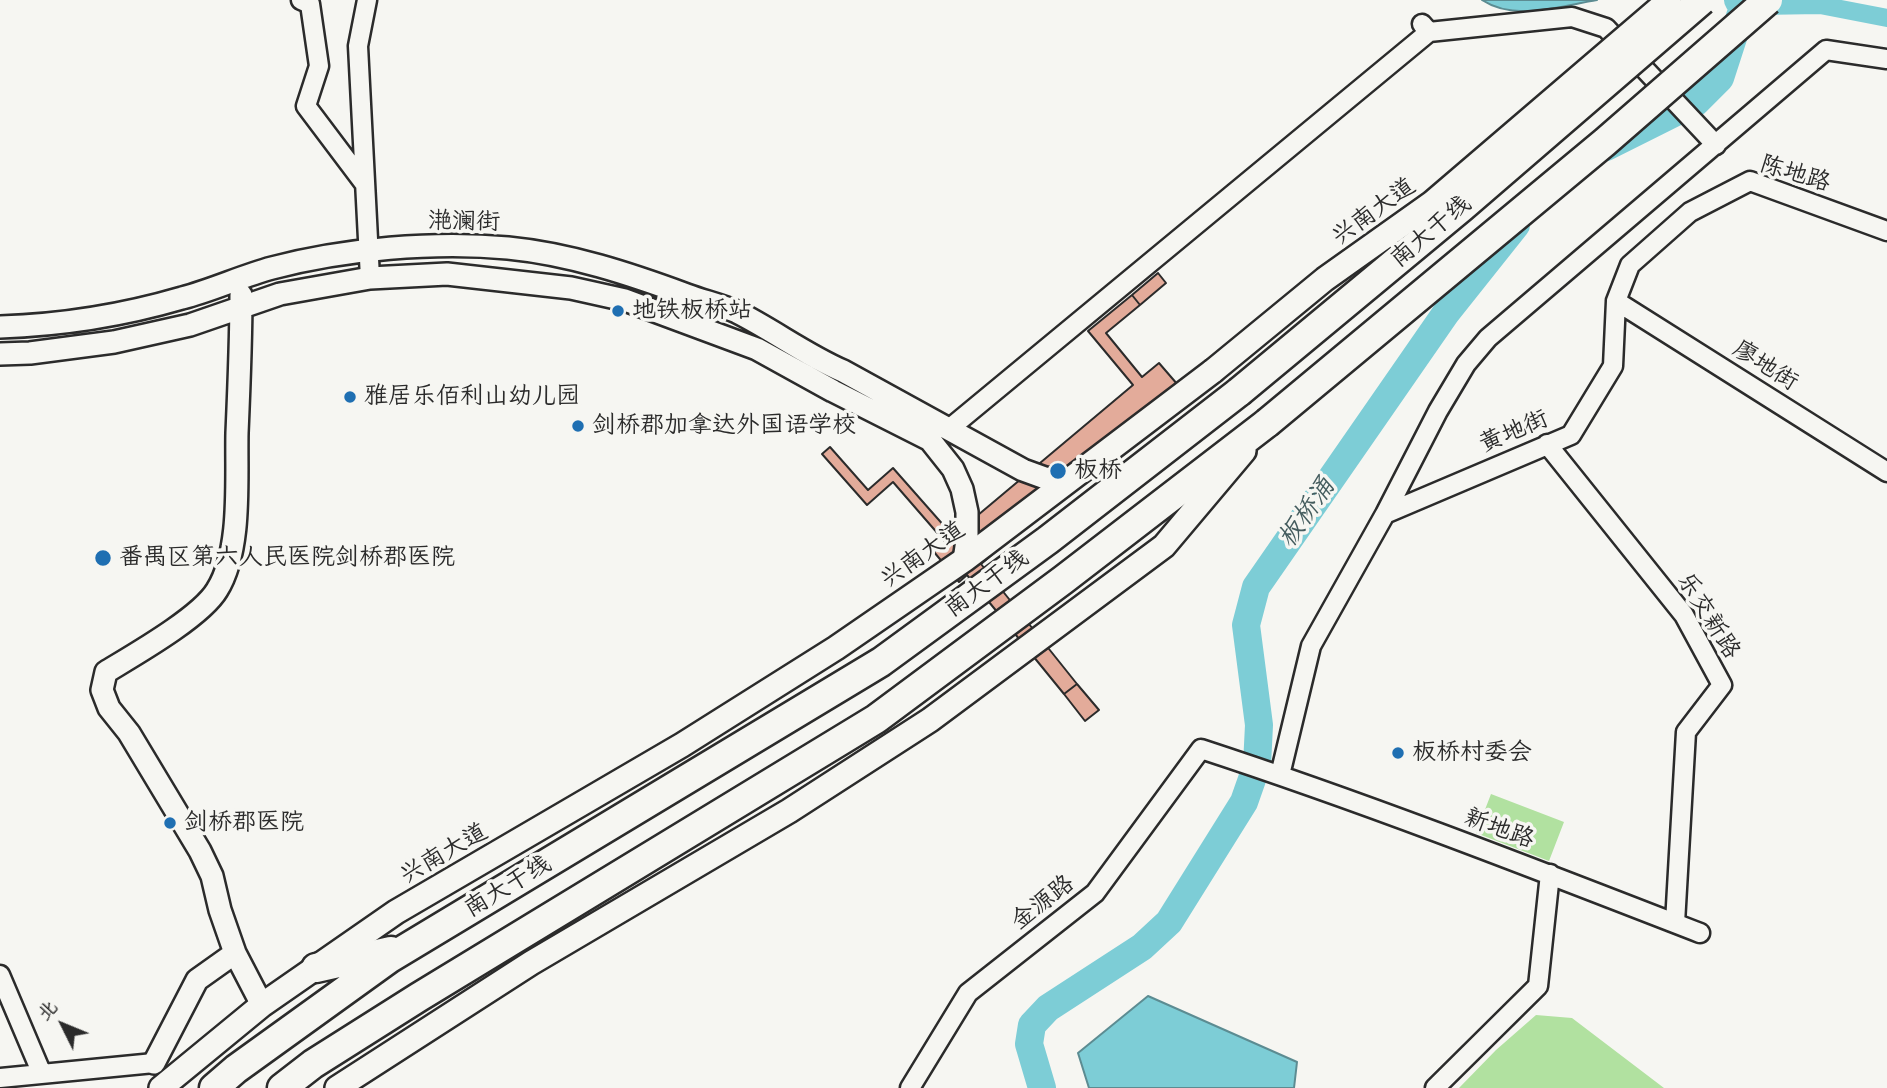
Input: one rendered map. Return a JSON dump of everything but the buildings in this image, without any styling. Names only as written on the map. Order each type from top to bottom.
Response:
[{"type":"highway","name":"南大干线","points":[[214,1088],[247,1061],[408,947],[881,662],[1048,540],[1239,392],[1462,206],[1702,0]]},
{"type":"highway","name":"南大干线","points":[[282,1088],[419,997],[876,719],[1063,580],[1267,422],[1605,142],[1768,0]]},
{"type":"highway","points":[[1325,279],[1462,206]]},
{"type":"highway","points":[[316,968],[408,947]]},
{"type":"main road","name":"兴南大道","points":[[161,1088],[262,1005],[396,912],[682,745],[836,648],[964,560],[1213,371],[1325,279],[1432,203],[1669,0]]},
{"type":"main road","points":[[337,1088],[531,963],[789,811],[930,720],[1164,546],[1267,422]]},
{"type":"street","points":[[301,0],[310,4],[319,66],[306,106],[364,183]]},
{"type":"street","points":[[368,0],[358,46],[370,278]]},
{"type":"street","points":[[949,429],[1425,28],[1572,18],[1606,29],[1715,145]]},
{"type":"street","points":[[1280,775],[1311,646],[1385,514],[1438,411],[1466,364],[1488,338],[1826,50],[1887,60]]},
{"type":"street","name":"陈地路","points":[[1630,265],[1689,212],[1750,181],[1887,231]]},
{"type":"street","name":"滟澜街","points":[[0,327],[109,315],[182,298],[273,268],[367,251],[448,246],[508,248],[581,261],[651,281],[736,312],[816,359],[843,371],[1023,470],[1045,478],[1070,480]]},
{"type":"street","name":"黄地街","points":[[1385,514],[1571,435],[1613,366],[1616,301],[1630,265]]},
{"type":"street","points":[[0,354],[30,354],[114,342],[190,325],[279,295],[370,278],[447,274],[571,288],[625,300],[757,349],[930,440],[953,469],[962,489],[967,512],[964,560]]},
{"type":"street","points":[[241,278],[233,542],[225,573],[204,607],[106,672],[102,690],[109,708],[129,733],[200,851],[212,876],[235,953],[262,1005]]},
{"type":"street","points":[[675,319],[683,293]]},
{"type":"street","name":"廖地街","points":[[1616,301],[1887,472]]},
{"type":"street","points":[[833,391],[843,371]]},
{"type":"street","name":"乐交新路","points":[[1548,444],[1684,615],[1722,685],[1686,732],[1675,923]]},
{"type":"street","name":"新地路","points":[[1201,749],[1280,775],[1550,874],[1700,933]]},
{"type":"street","name":"金源路","points":[[910,1088],[968,993],[1095,893],[1201,749]]},
{"type":"street","points":[[1435,1088],[1538,986],[1550,874]]},
{"type":"street","points":[[0,1078],[154,1063],[197,980],[235,953]]},
{"type":"street","points":[[0,975],[42,1074]]},
{"type":"green space","points":[[1491,794],[1564,822],[1549,861],[1476,833]]},
{"type":"green space","points":[[1536,1015],[1572,1018],[1664,1088],[1459,1088],[1496,1050]]},
{"type":"water","points":[[1482,0],[1597,0],[1523,11],[1495,7]]},
{"type":"water","points":[[1148,996],[1297,1062],[1294,1088],[1089,1088],[1078,1053]]},
{"type":"waterway","name":"板桥涌","points":[[1606,147],[1696,102],[1720,78],[1743,7],[1738,0]]},
{"type":"waterway","points":[[1759,6],[1820,5],[1887,18]]},
{"type":"waterway","name":"板桥涌","points":[[1042,1088],[1029,1044],[1032,1025],[1048,1008],[1142,947],[1169,922],[1244,802],[1257,765],[1259,725],[1246,625],[1256,587],[1446,313],[1516,225]]},
{"type":"place","name":"地铁板桥站","points":[[618,311]]},
{"type":"place","name":"雅居乐佰利山幼儿园","points":[[350,397]]},
{"type":"place","name":"剑桥郡加拿达外国语学校","points":[[578,426]]},
{"type":"place","name":"板桥","points":[[1058,471]]},
{"type":"place","name":"番禺区第六人民医院剑桥郡医院","points":[[103,558]]},
{"type":"place","name":"板桥村委会","points":[[1398,753]]},
{"type":"place","name":"剑桥郡医院","points":[[170,823]]}]
